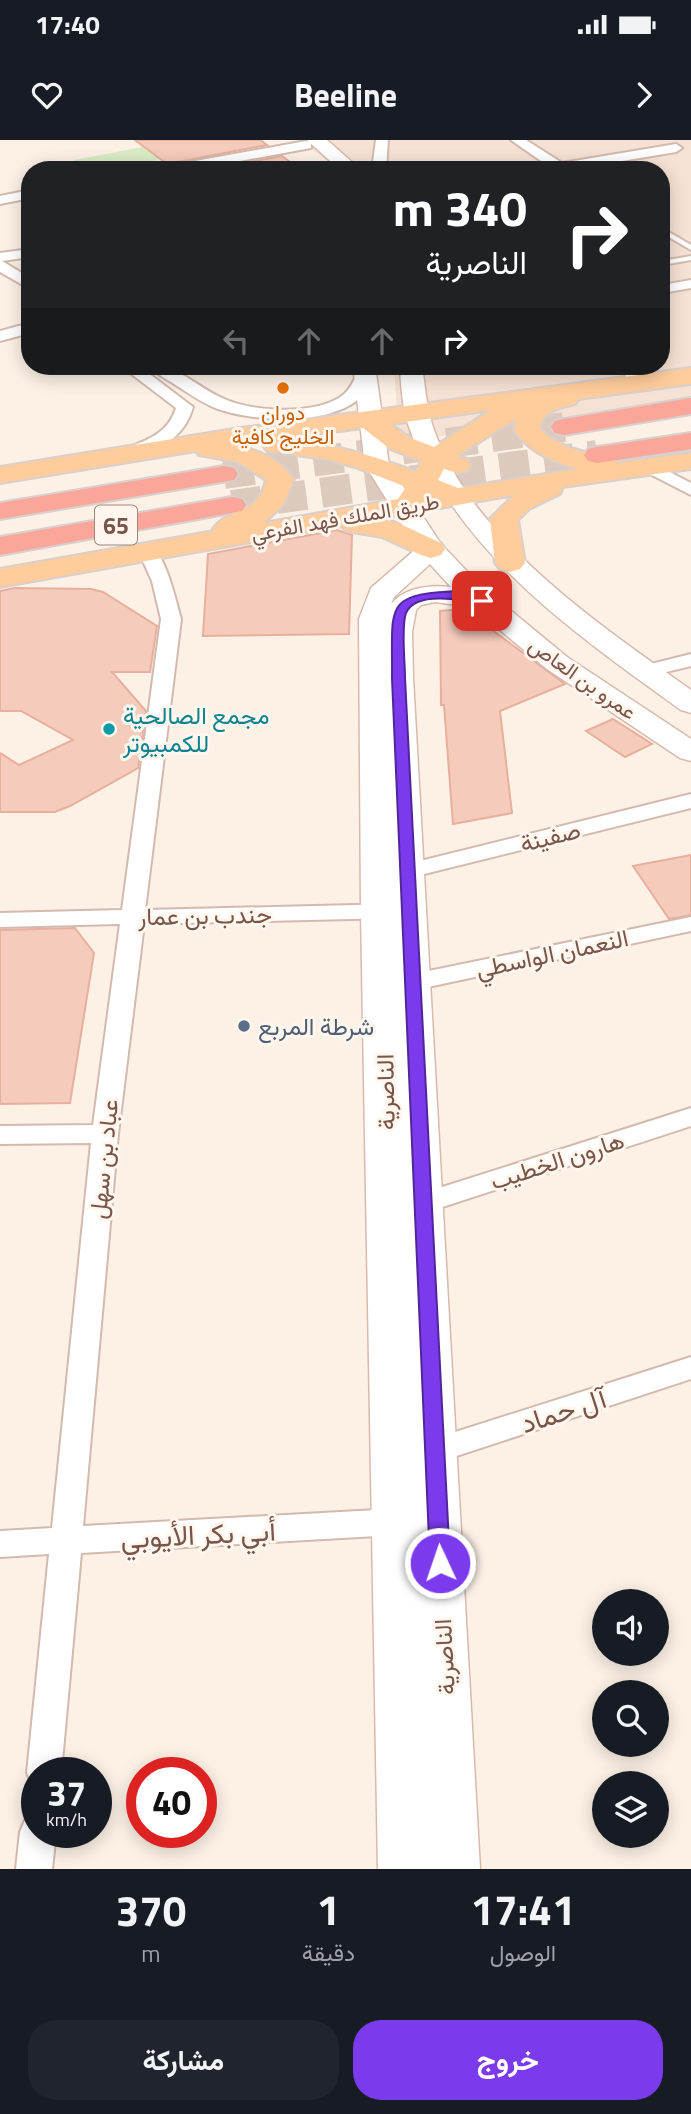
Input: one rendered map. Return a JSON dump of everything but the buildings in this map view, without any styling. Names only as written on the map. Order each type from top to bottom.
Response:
[{"type":"highway","points":[[564,427],[691,406]]},
{"type":"highway","points":[[591,465],[688,455]]},
{"type":"highway","name":"65","points":[[0,511],[224,474]]},
{"type":"highway","name":"65","points":[[0,545],[232,505]]},
{"type":"main road","points":[[405,508],[422,484],[435,458],[492,420],[527,403],[591,390],[628,379],[691,376]]},
{"type":"main road","points":[[628,379],[542,405],[529,417],[527,430],[540,445],[563,456],[589,462],[621,465],[688,455]]},
{"type":"main road","points":[[0,475],[234,437],[591,390]]},
{"type":"main road","points":[[234,437],[306,413]]},
{"type":"main road","points":[[246,534],[357,492],[374,476],[377,465],[399,443],[417,414]]},
{"type":"main road","points":[[370,420],[399,443],[474,470],[515,474],[591,465]]},
{"type":"main road","points":[[194,444],[325,451],[377,465],[458,498]]},
{"type":"main road","points":[[126,455],[191,448],[223,450],[254,458],[269,466],[281,479],[279,493],[263,511],[229,529],[147,550]]},
{"type":"main road","name":"طريق الملك فهد الفرعي","points":[[0,578],[147,550],[458,498],[591,465],[650,467],[688,455]]},
{"type":"main road","points":[[510,563],[504,519],[520,503],[591,465]]},
{"type":"main road","points":[[0,495],[224,474]]},
{"type":"main road","points":[[0,560],[101,540],[232,505]]},
{"type":"main road","points":[[246,534],[351,525],[377,527],[404,534],[431,549]]},
{"type":"street","points":[[380,161],[382,140]]},
{"type":"street","points":[[517,140],[550,161]]},
{"type":"street","points":[[662,140],[691,157]]},
{"type":"street","points":[[213,161],[307,142],[338,161]]},
{"type":"street","points":[[307,142],[323,161]]},
{"type":"street","points":[[596,161],[676,148]]},
{"type":"street","points":[[0,200],[21,196]]},
{"type":"street","points":[[0,257],[21,254]]},
{"type":"street","points":[[0,265],[21,279]]},
{"type":"street","points":[[670,287],[691,284]]},
{"type":"street","points":[[670,291],[691,302]]},
{"type":"street","points":[[0,336],[21,330]]},
{"type":"street","points":[[126,455],[157,444],[177,428],[185,407],[141,375]]},
{"type":"street","points":[[172,375],[222,405],[261,414],[306,413],[326,409],[350,398],[363,385],[364,375]]},
{"type":"street","points":[[364,375],[377,465]]},
{"type":"street","points":[[412,375],[417,414],[435,458]]},
{"type":"street","name":"عمرو بن العاص","points":[[435,458],[458,498],[487,538],[510,563],[588,630],[691,704]]},
{"type":"street","name":"عمرو بن العاص","points":[[377,465],[431,549],[482,601],[557,663],[691,752]]},
{"type":"street","points":[[650,467],[691,490]]},
{"type":"street","name":"الناصرية","points":[[404,1869],[395,1522],[394,911],[373,619],[381,594],[431,549]]},
{"type":"street","name":"عباد بن سهل","points":[[46,1757],[68,1542],[104,1134],[171,619],[161,582],[147,550]]},
{"type":"street","name":"الناصرية","points":[[454,1869],[414,982],[394,911],[408,871],[399,678],[399,615],[406,603],[423,596],[463,595],[482,601]]},
{"type":"street","points":[[646,671],[691,660]]},
{"type":"street","name":"صفينة","points":[[408,871],[691,801]]},
{"type":"street","name":"جندب بن عمار","points":[[0,920],[394,911]]},
{"type":"street","name":"النعمان الواسطي","points":[[414,982],[691,924]]},
{"type":"street","name":"هارون الخطيب","points":[[424,1203],[691,1117]]},
{"type":"street","points":[[0,1135],[104,1134]]},
{"type":"street","name":"آل حماد","points":[[435,1451],[691,1368]]},
{"type":"street","name":"أبي بكر الأيوبي","points":[[0,1544],[395,1522]]},
{"type":"street","points":[[34,1869],[36,1848]]},
{"type":"lane","points":[[670,235],[691,248]]},
{"type":"lane","points":[[670,262],[691,258]]},
{"type":"shaded area","points":[[299,140],[691,140],[691,397],[399,443],[395,375],[670,375],[670,161],[328,161]]},
{"type":"green space","points":[[143,147],[161,159],[151,161],[74,160]]},
{"type":"tunnel","points":[[224,474],[564,427]]},
{"type":"tunnel","points":[[232,505],[597,455]]},
{"type":"place","name":"دوران الخليج كافية","points":[[283,388]]},
{"type":"place","name":"مجمع الصالحية للكمبيوتر","points":[[109,729]]},
{"type":"place","name":"شرطة المربع","points":[[244,1026]]},
{"type":"route","points":[[440,1563],[399,678],[399,615],[406,603],[423,596],[444,593],[482,601]]}]
